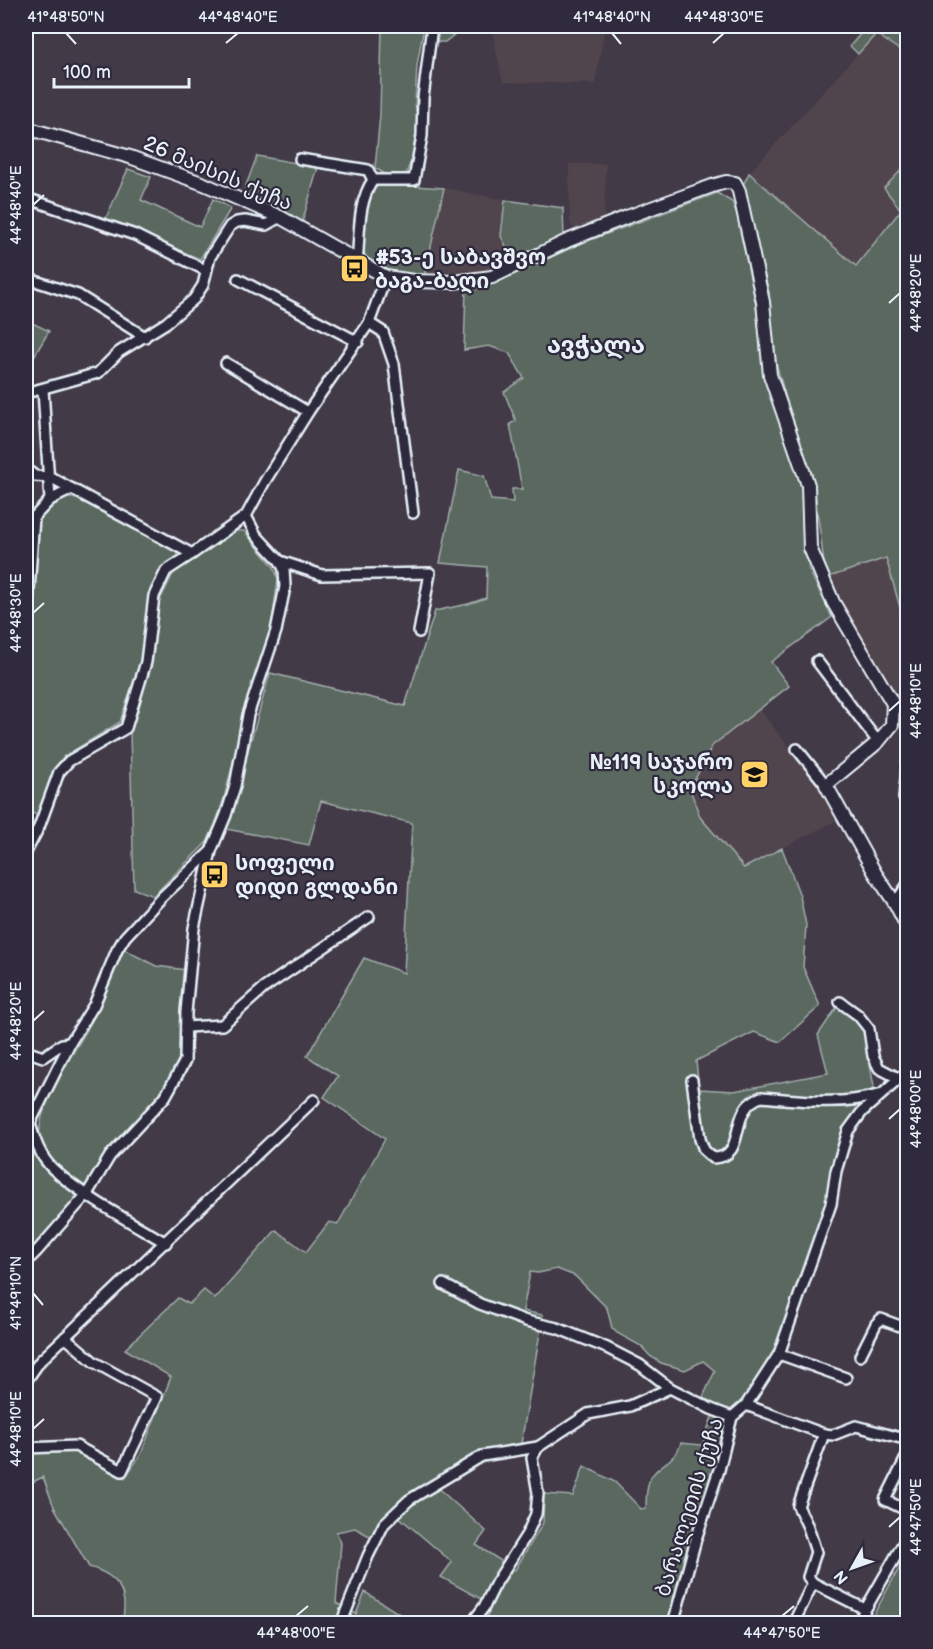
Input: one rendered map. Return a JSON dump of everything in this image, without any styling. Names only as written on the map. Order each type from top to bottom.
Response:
[{"type":"street","points":[[373,180],[414,180],[422,136],[423,98],[432,26]]},
{"type":"street","name":"26 მაისის ქუჩა","points":[[26,128],[130,157],[204,184],[280,217],[357,263],[386,277],[429,283],[492,277],[627,217],[712,186],[726,182],[735,183],[739,191],[763,302],[770,375],[808,485],[810,548],[833,602],[893,704],[892,726],[878,742]]},
{"type":"street","points":[[300,159],[368,170],[373,180]]},
{"type":"street","points":[[357,263],[362,206],[367,188],[373,180]]},
{"type":"street","points":[[26,198],[135,235],[205,270]]},
{"type":"street","points":[[26,393],[98,373],[119,351],[166,323],[194,299],[203,285],[210,257],[230,226],[245,221],[266,225],[280,217]]},
{"type":"street","points":[[26,852],[39,827],[59,772],[69,761],[126,728],[146,662],[154,596],[166,571],[246,516],[264,481],[308,412],[358,342],[369,323],[386,277]]},
{"type":"street","points":[[26,278],[78,295],[145,337]]},
{"type":"street","points":[[238,279],[358,342]]},
{"type":"street","points":[[369,323],[383,332],[394,364],[413,513]]},
{"type":"street","points":[[226,363],[308,412]]},
{"type":"street","points":[[43,389],[50,500]]},
{"type":"street","points":[[26,469],[35,476],[50,477],[192,554]]},
{"type":"street","points":[[26,633],[34,517],[50,500],[72,489]]},
{"type":"street","points":[[26,1262],[87,1194],[110,1156],[165,1098],[185,1061],[194,928],[211,851],[235,786],[253,698],[268,661],[276,631],[286,579],[280,561],[256,536],[246,516]]},
{"type":"street","points":[[280,561],[322,575],[430,573],[418,632]]},
{"type":"street","points":[[817,661],[878,742],[826,785]]},
{"type":"street","points":[[797,749],[826,785],[875,873],[896,903],[908,928]]},
{"type":"street","points":[[908,758],[904,798],[908,804]]},
{"type":"street","points":[[166,1243],[87,1194],[52,1168],[37,1146],[28,1127],[70,1043],[94,1005],[117,950],[125,937],[162,897],[211,851]]},
{"type":"street","points":[[896,903],[908,884]]},
{"type":"street","points":[[186,1027],[222,1025],[264,988],[369,917]]},
{"type":"street","points":[[840,1002],[858,1015],[868,1029],[873,1056],[879,1068],[898,1078]]},
{"type":"street","points":[[26,1052],[43,1057],[62,1044],[70,1043]]},
{"type":"street","name":"ბარალეთის ქუჩა","points":[[674,1623],[696,1539],[719,1470],[732,1417],[746,1405],[779,1354],[831,1204],[836,1171],[848,1131],[862,1112],[908,1071]]},
{"type":"street","points":[[692,1080],[700,1139],[704,1150],[713,1158],[723,1158],[731,1152],[742,1114],[752,1100],[761,1097],[839,1102],[881,1094]]},
{"type":"street","points":[[26,1381],[40,1361],[314,1100]]},
{"type":"street","points":[[443,1284],[480,1304],[526,1321],[557,1328],[607,1348],[640,1365],[670,1388],[732,1417]]},
{"type":"street","points":[[860,1356],[876,1324],[881,1319],[908,1329]]},
{"type":"street","points":[[26,1448],[76,1446],[122,1471],[157,1397],[94,1362],[65,1337]]},
{"type":"street","points":[[779,1354],[846,1378]]},
{"type":"street","points":[[341,1623],[368,1556],[384,1524],[409,1500],[482,1456],[538,1447],[588,1414],[630,1406],[670,1388]]},
{"type":"street","name":"ბარალეთის ქუჩა","points":[[746,1405],[824,1434]]},
{"type":"street","points":[[865,1610],[813,1583],[808,1576],[816,1552],[798,1506],[824,1434],[833,1435],[856,1426],[908,1440]]},
{"type":"street","points":[[471,1623],[484,1607],[496,1583],[527,1534],[536,1514],[538,1493],[532,1458],[538,1447]]},
{"type":"street","points":[[908,1454],[885,1500],[908,1511]]},
{"type":"street","points":[[857,1623],[908,1535]]},
{"type":"street","points":[[793,1623],[813,1583]]},
{"type":"shaded area","points":[[491,26],[605,26],[595,84],[503,82]]},
{"type":"shaded area","points":[[876,34],[907,55],[907,164],[884,188],[901,210],[856,266],[749,173]]},
{"type":"shaded area","points":[[569,164],[606,164],[604,221],[584,230],[577,231],[570,224]]},
{"type":"shaded area","points":[[444,188],[505,200],[501,236],[515,264],[483,277],[424,278]]},
{"type":"shaded area","points":[[886,558],[907,632],[907,767],[894,702],[829,577]]},
{"type":"shaded area","name":"№119 საჯარო სკოლა","points":[[760,710],[823,791],[837,820],[744,868],[700,817],[690,789],[712,746]]},
{"type":"green space","points":[[382,26],[424,26],[417,65],[416,148],[406,174],[397,176],[386,174],[375,168],[380,115]]},
{"type":"green space","points":[[440,26],[465,26],[445,42],[437,42]]},
{"type":"green space","points":[[801,26],[907,26],[907,55],[876,34],[858,54],[850,46],[862,32]]},
{"type":"green space","points":[[257,156],[318,167],[302,223],[242,196]]},
{"type":"green space","points":[[907,164],[907,632],[886,558],[829,577],[824,563],[813,478],[776,363],[769,316],[769,292],[742,187],[749,173],[856,266],[901,210],[884,188]]},
{"type":"green space","points":[[128,169],[151,177],[141,200],[200,227],[213,199],[231,208],[200,259],[105,220]]},
{"type":"green space","points":[[381,184],[444,188],[424,278],[394,277],[372,265],[364,253],[360,229],[370,192]]},
{"type":"green space","points":[[717,193],[732,202],[737,214],[756,305],[763,366],[768,388],[778,409],[803,482],[804,545],[809,570],[832,617],[771,662],[789,686],[712,746],[690,789],[700,817],[744,868],[782,848],[800,896],[806,925],[803,967],[820,1006],[780,1042],[754,1032],[696,1061],[699,1089],[734,1091],[828,1073],[818,1035],[837,1007],[853,1017],[864,1032],[874,1087],[845,1128],[832,1164],[826,1206],[773,1353],[742,1404],[732,1410],[721,1408],[702,1399],[715,1371],[703,1361],[685,1370],[661,1363],[650,1356],[641,1346],[612,1328],[607,1308],[575,1276],[557,1269],[538,1273],[530,1272],[523,1311],[543,1315],[521,1444],[488,1449],[431,1482],[486,1531],[476,1545],[515,1570],[543,1523],[544,1494],[573,1496],[584,1466],[615,1482],[641,1509],[646,1508],[650,1479],[675,1455],[681,1443],[702,1445],[713,1414],[730,1419],[670,1623],[484,1623],[492,1605],[441,1577],[452,1562],[392,1511],[373,1538],[355,1528],[336,1532],[341,1543],[336,1603],[356,1614],[365,1592],[409,1620],[407,1623],[122,1623],[123,1594],[108,1575],[89,1567],[54,1507],[43,1477],[26,1485],[26,1453],[78,1451],[125,1478],[141,1454],[171,1377],[125,1349],[178,1298],[189,1304],[204,1290],[215,1299],[276,1230],[306,1252],[329,1222],[338,1224],[385,1139],[324,1097],[338,1076],[307,1056],[364,958],[404,973],[412,823],[321,801],[309,845],[226,829],[270,673],[405,706],[435,611],[486,598],[487,567],[440,563],[459,470],[484,476],[491,500],[513,502],[512,489],[522,489],[510,424],[516,421],[504,392],[524,378],[509,353],[489,346],[464,350],[466,289],[476,289],[497,282],[582,243]]},
{"type":"green space","points":[[505,200],[563,208],[564,240],[515,264],[501,236]]},
{"type":"green space","points":[[26,320],[49,331],[26,370]]},
{"type":"green space","points":[[65,497],[77,499],[183,555],[162,569],[148,600],[142,656],[120,722],[63,757],[55,768],[39,816],[26,810],[26,703],[39,518],[54,502]]},
{"type":"green space","points":[[244,531],[274,567],[278,579],[271,630],[254,681],[215,825],[207,842],[153,896],[134,889],[130,731],[147,675],[158,604],[174,572],[229,534]]},
{"type":"green space","points":[[123,949],[156,966],[186,970],[179,1057],[175,1069],[159,1094],[107,1152],[85,1187],[51,1161],[42,1146],[40,1125],[51,1093],[94,1017]]},
{"type":"green space","points":[[26,1150],[79,1193],[79,1197],[26,1256]]},
{"type":"green space","points":[[907,1554],[907,1623],[869,1623]]},
{"type":"place","name":"#53-ე საბავშვო ბაგა-ბაღი","points":[[354,269]]},
{"type":"place","name":"№119 საჯარო სკოლა","points":[[754,774]]},
{"type":"place","name":"სოფელი დიდი გლდანი","points":[[214,875]]},
{"type":"district","name":"ავჭალა","points":[[596,345]]}]
